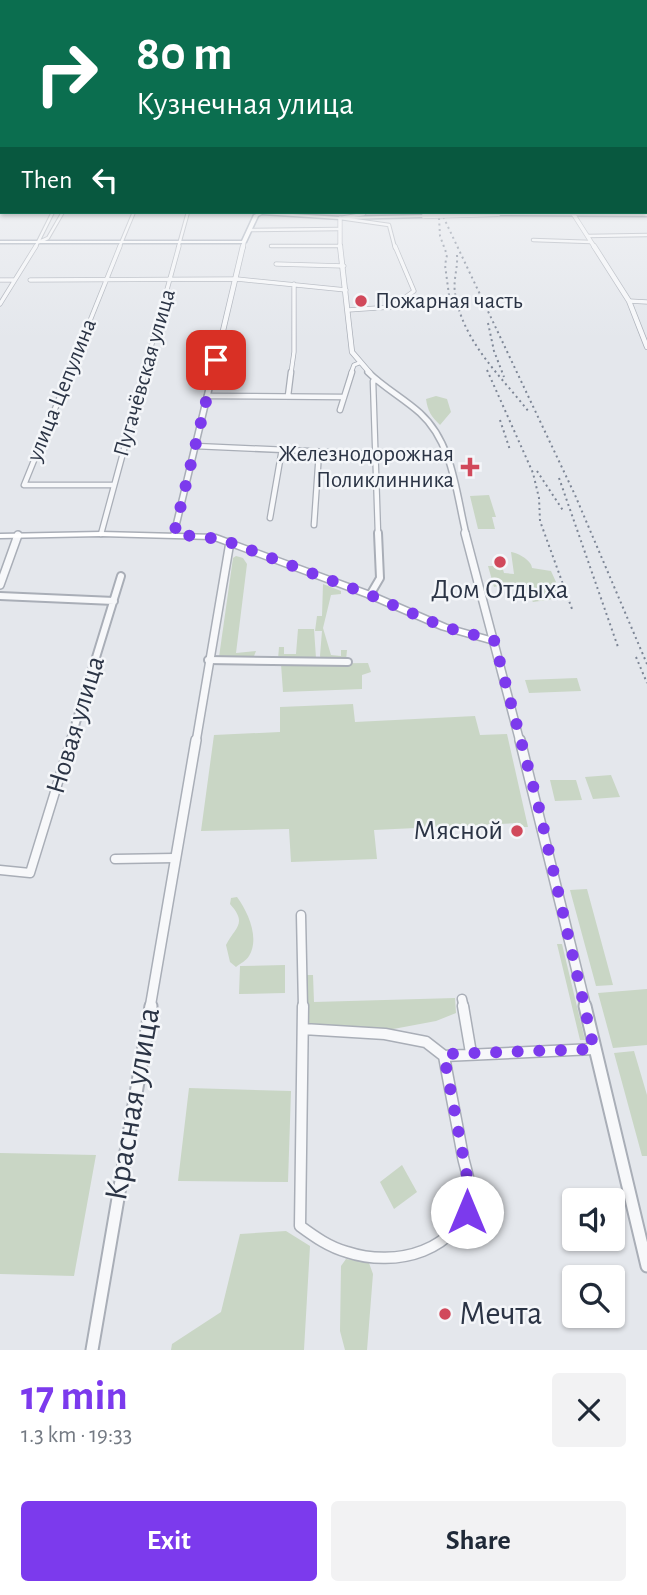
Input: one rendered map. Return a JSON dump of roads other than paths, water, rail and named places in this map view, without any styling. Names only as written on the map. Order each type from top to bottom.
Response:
[{"type":"main road","points":[[0,242],[244,242],[257,214]]},
{"type":"main road","points":[[279,214],[340,218],[536,214]]},
{"type":"main road","points":[[0,536],[174,534],[213,537],[370,595],[399,611],[444,627],[494,640]]},
{"type":"street","points":[[0,304],[39,242],[38,239],[52,214]]},
{"type":"street","points":[[39,242],[48,238],[62,214]]},
{"type":"street","name":"улица Цепулина","points":[[113,485],[24,485],[133,214]]},
{"type":"street","name":"Пугачёвская улица","points":[[101,534],[188,214]]},
{"type":"street","points":[[334,214],[340,218],[389,225],[397,254],[414,289],[396,306],[348,310]]},
{"type":"street","points":[[340,218],[364,214]]},
{"type":"street","points":[[574,214],[629,301],[647,346]]},
{"type":"street","points":[[340,218],[338,229],[352,352],[359,363],[377,380],[424,415],[442,442],[458,494],[468,545],[539,808],[647,1266]]},
{"type":"street","points":[[249,230],[338,229]]},
{"type":"street","points":[[588,236],[647,235]]},
{"type":"street","points":[[533,240],[591,242]]},
{"type":"street","points":[[174,534],[244,242]]},
{"type":"street","points":[[271,246],[341,246]]},
{"type":"street","points":[[276,264],[344,266]]},
{"type":"street","points":[[30,280],[237,279],[346,290]]},
{"type":"street","points":[[0,280],[14,280]]},
{"type":"street","points":[[288,396],[294,352],[294,284]]},
{"type":"street","points":[[629,301],[647,302]]},
{"type":"street","points":[[340,410],[354,365],[359,363]]},
{"type":"street","points":[[370,595],[380,578],[373,381],[377,380]]},
{"type":"street","points":[[207,396],[344,397]]},
{"type":"street","points":[[195,446],[375,454]]},
{"type":"street","points":[[270,518],[282,450]]},
{"type":"street","points":[[314,525],[318,452]]},
{"type":"street","points":[[0,585],[18,535]]},
{"type":"street","name":"Красная улица","points":[[92,1350],[230,542]]},
{"type":"street","name":"Новая улица","points":[[0,870],[30,873],[121,576]]},
{"type":"street","points":[[0,597],[114,601]]},
{"type":"street","points":[[208,660],[348,662]]},
{"type":"street","points":[[115,859],[174,858]]},
{"type":"street","points":[[301,915],[303,1029],[300,1226],[310,1235],[351,1254],[389,1259],[421,1256],[446,1238],[467,1212],[470,1192],[444,1056],[426,1042],[384,1034],[303,1029]]},
{"type":"street","points":[[462,999],[471,1053]]},
{"type":"street","points":[[444,1056],[594,1049]]},
{"type":"railway","points":[[442,214],[575,495],[647,664]]},
{"type":"railway","points":[[439,218],[440,236],[447,255],[445,265],[449,295]]},
{"type":"railway","points":[[457,255],[455,293],[466,327],[484,357],[529,412]]},
{"type":"railway","points":[[488,323],[494,351],[504,377]]},
{"type":"railway","points":[[487,370],[533,473],[539,498],[540,521],[572,609]]},
{"type":"railway","points":[[500,420],[510,450]]},
{"type":"railway","points":[[537,471],[564,512]]},
{"type":"railway","points":[[559,478],[618,647]]},
{"type":"railway","points":[[636,657],[647,683]]},
{"type":"place","name":"Пожарная часть","points":[[361,301]]},
{"type":"place","name":"Железнодорожная Поликлинника","points":[[470,467]]},
{"type":"place","name":"Дом Отдыха","points":[[500,562]]},
{"type":"place","name":"Мясной","points":[[517,831]]},
{"type":"place","name":"Мечта","points":[[445,1314]]}]
